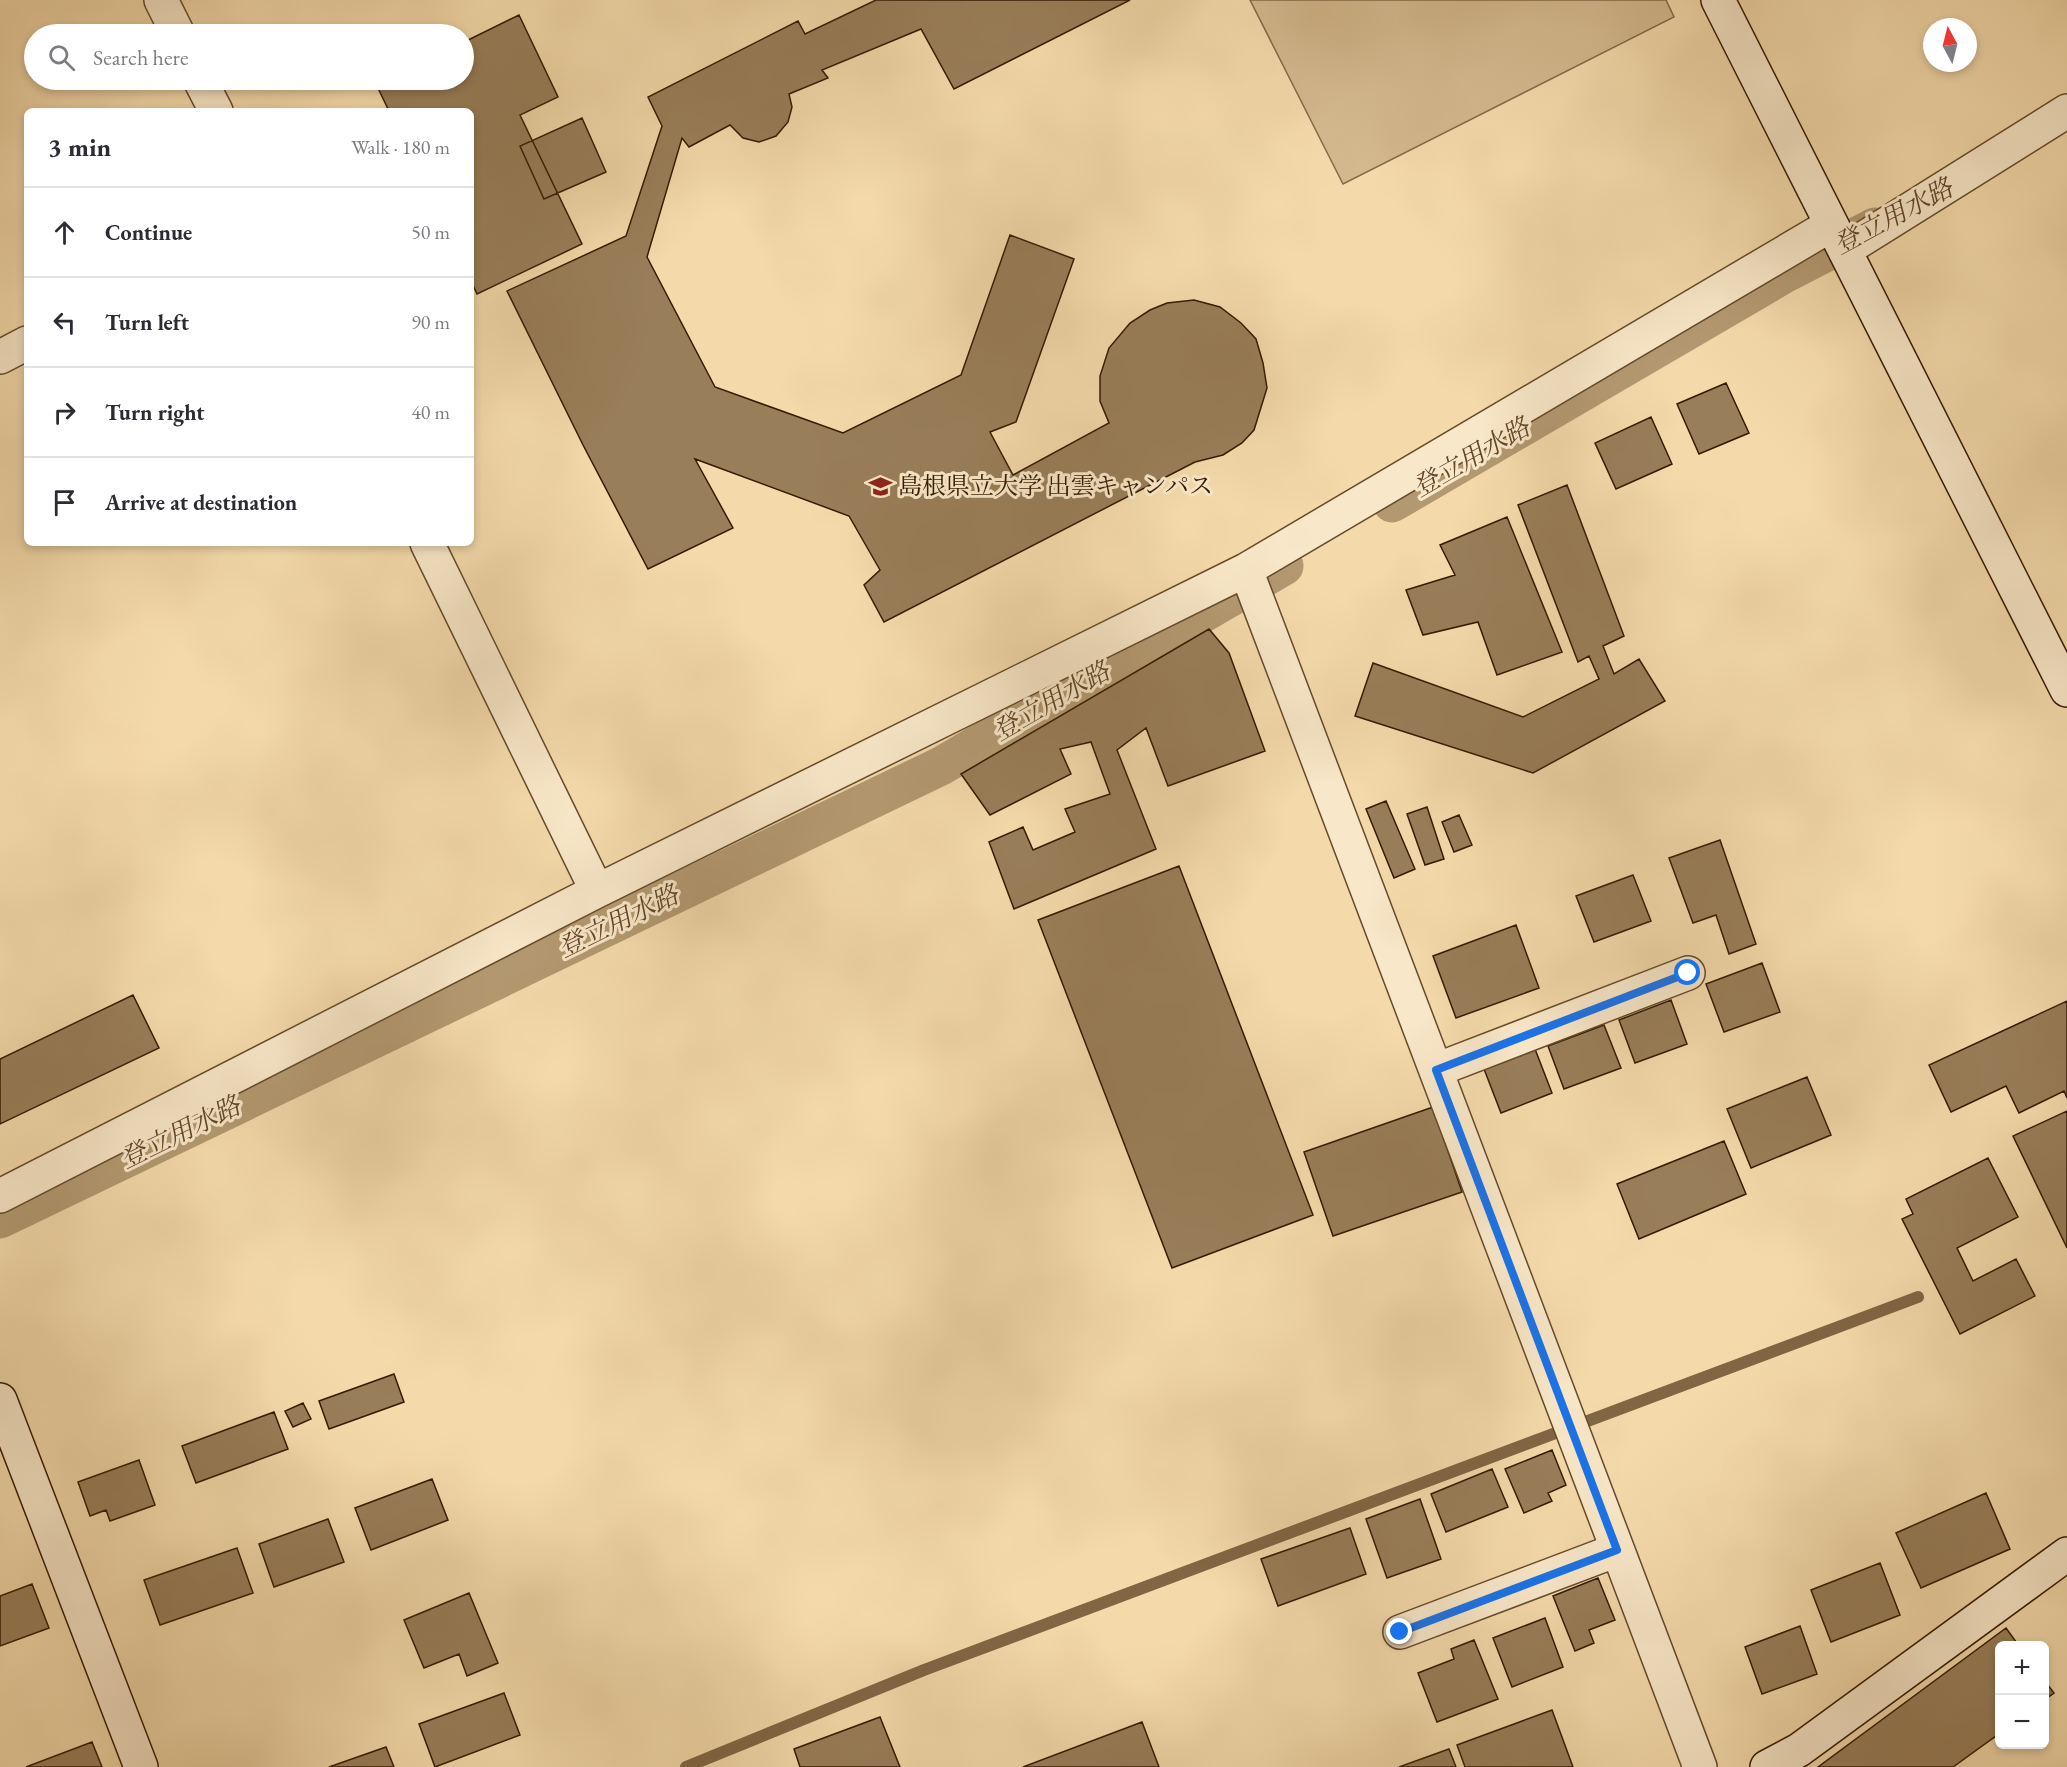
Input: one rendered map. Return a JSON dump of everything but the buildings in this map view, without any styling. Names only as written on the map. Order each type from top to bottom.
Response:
[{"type":"street","points":[[161,0],[173,24]]},
{"type":"street","points":[[1718,0],[2067,690]]},
{"type":"street","points":[[205,90],[214,108]]},
{"type":"street","points":[[0,1196],[597,891],[1246,570],[2067,111]]},
{"type":"street","points":[[0,357],[24,345]]},
{"type":"street","points":[[428,546],[597,891]]},
{"type":"street","points":[[1246,570],[1700,1767]]},
{"type":"street","points":[[1436,1070],[1688,973]]},
{"type":"street","points":[[0,1400],[141,1767]]},
{"type":"street","points":[[1400,1632],[1617,1550]]},
{"type":"street","points":[[1767,1767],[1799,1750],[2067,1554]]},
{"type":"shaded area","points":[[1250,0],[1666,0],[1674,17],[1343,184]]},
{"type":"waterway","name":"登立用水路","points":[[1392,503],[1784,274],[1875,227]]},
{"type":"waterway","name":"登立用水路","points":[[0,1219],[941,766],[1284,566]]},
{"type":"waterway","points":[[686,1767],[924,1670],[1918,1297]]},
{"type":"place","name":"島根県立大学 出雲キャンパス","points":[[880,486]]},
{"type":"route","points":[[1400,1632],[1617,1550],[1436,1070],[1688,973]]}]
